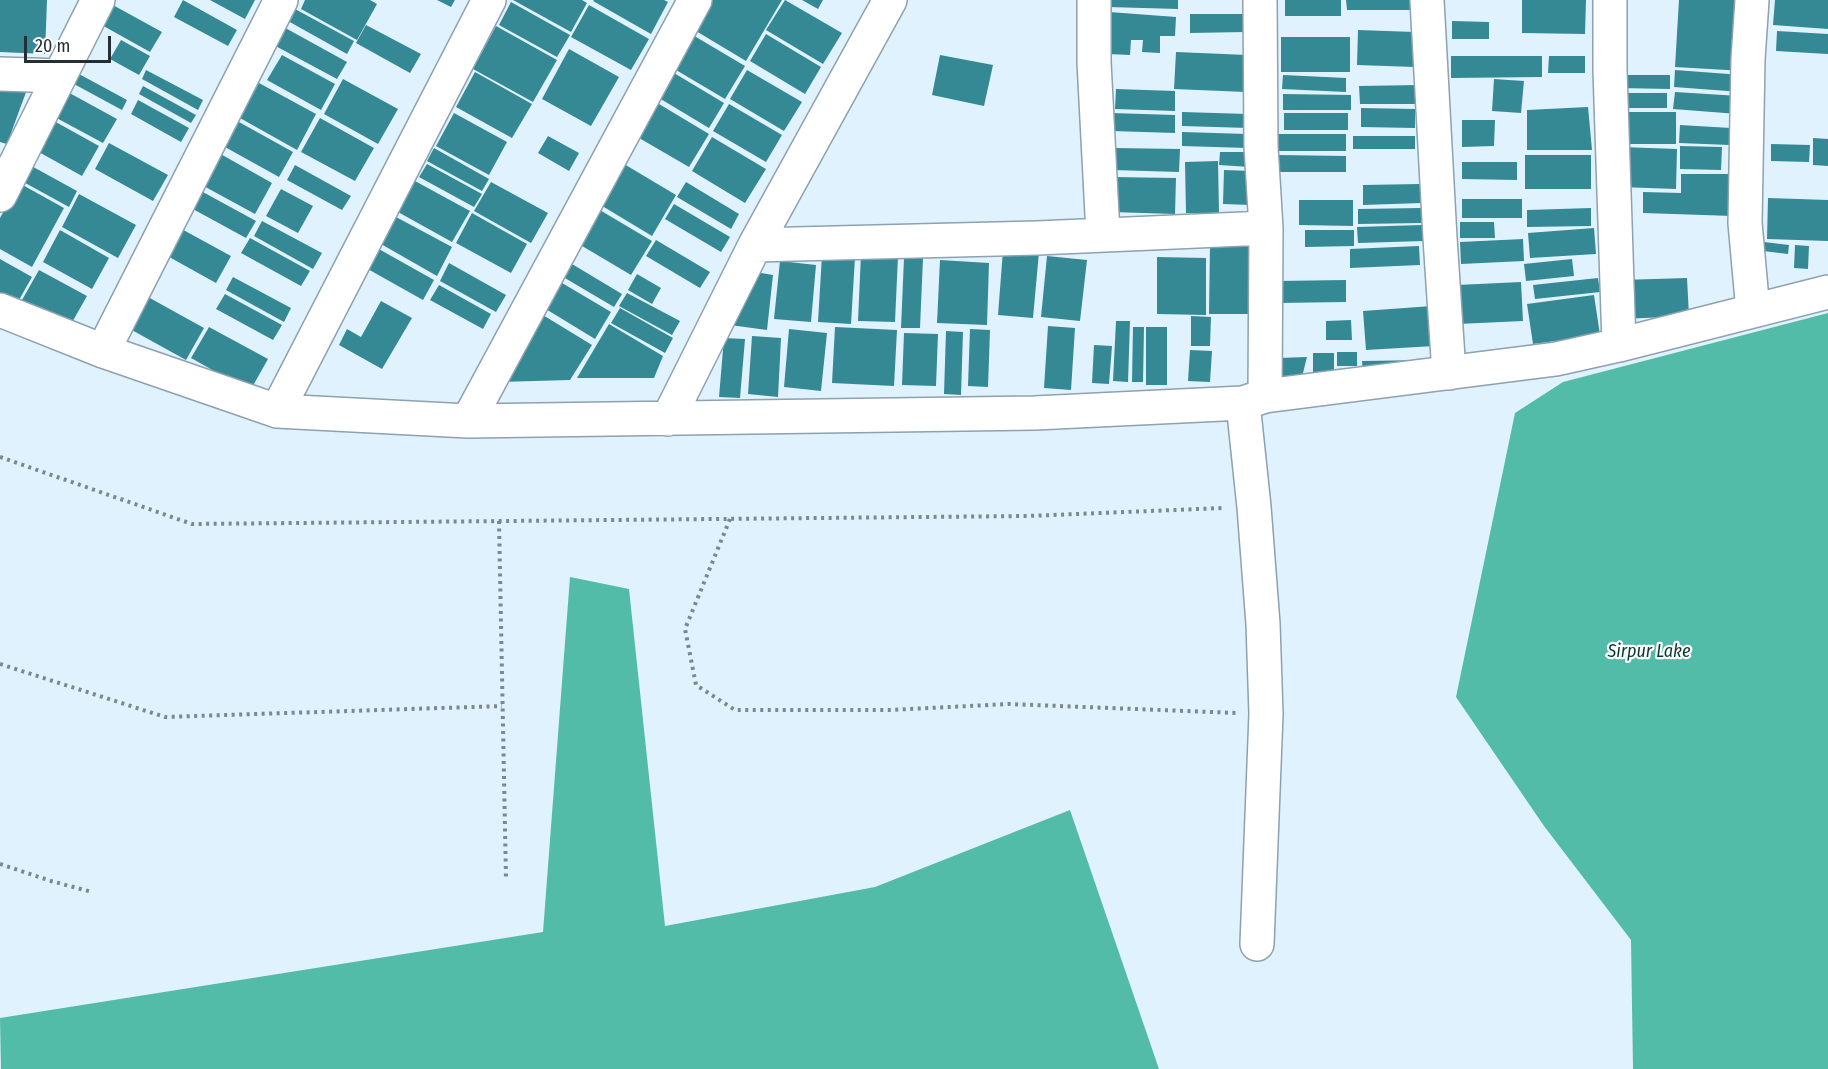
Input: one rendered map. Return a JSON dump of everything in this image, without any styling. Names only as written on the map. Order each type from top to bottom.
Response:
[{"type":"street","points":[[0,195],[98,0]]},
{"type":"street","points":[[103,351],[281,0]]},
{"type":"street","points":[[277,411],[489,0]]},
{"type":"street","points":[[468,421],[695,0]]},
{"type":"street","points":[[668,419],[755,245],[890,0]]},
{"type":"street","points":[[1094,0],[1094,62],[1103,234]]},
{"type":"street","points":[[1257,944],[1266,714],[1263,624],[1254,507],[1254,400],[1266,228],[1261,147],[1260,0]]},
{"type":"street","points":[[1427,0],[1449,373]]},
{"type":"street","points":[[1610,0],[1610,70],[1619,345]]},
{"type":"street","points":[[1752,0],[1748,59],[1745,223],[1753,310]]},
{"type":"street","points":[[0,74],[60,76]]},
{"type":"street","points":[[755,245],[1037,238],[1266,228]]},
{"type":"street","points":[[0,310],[103,351],[277,411],[468,421],[1035,413],[1254,400],[1556,359],[1828,292]]},
{"type":"path","points":[[0,457],[192,524],[1028,516],[1254,507]]},
{"type":"path","points":[[730,519],[685,629],[696,685],[735,710],[889,710],[1008,704],[1266,714]]},
{"type":"path","points":[[499,521],[506,879]]},
{"type":"path","points":[[0,664],[165,717],[502,706]]},
{"type":"path","points":[[0,864],[92,892]]},
{"type":"water","name":"Sirpur Lake","points":[[1828,313],[1828,1069],[1633,1069],[1631,940],[1544,826],[1456,697],[1515,413],[1563,382]]},
{"type":"water","points":[[570,577],[629,589],[665,926],[875,887],[1070,810],[1159,1069],[1,1069],[0,1018],[543,932]]},
{"type":"building","points":[[0,0],[47,0],[45,54],[0,52]]},
{"type":"building","points":[[183,0],[237,30],[228,46],[174,17]]},
{"type":"building","points":[[210,0],[255,0],[245,19]]},
{"type":"building","points":[[305,0],[370,0],[377,4],[357,40],[301,9]]},
{"type":"building","points":[[437,0],[455,0],[451,7]]},
{"type":"building","points":[[513,0],[582,0],[587,3],[571,32]]},
{"type":"building","points":[[594,0],[664,0],[668,2],[651,34]]},
{"type":"building","points":[[707,0],[782,0],[746,61],[691,28]]},
{"type":"building","points":[[785,0],[842,33],[823,64],[766,30]]},
{"type":"building","points":[[802,0],[823,0],[818,9]]},
{"type":"building","points":[[1108,0],[1178,0],[1178,9],[1108,7]]},
{"type":"building","points":[[1285,0],[1341,0],[1341,16],[1285,16]]},
{"type":"building","points":[[1346,0],[1413,0],[1413,10],[1347,10]]},
{"type":"building","points":[[1522,0],[1586,0],[1585,34],[1522,33]]},
{"type":"building","points":[[1679,0],[1748,0],[1744,71],[1675,67]]},
{"type":"building","points":[[1775,0],[1828,0],[1828,29],[1773,25]]},
{"type":"building","points":[[511,2],[570,35],[557,57],[499,25]]},
{"type":"building","points":[[111,4],[162,32],[150,52],[100,24]]},
{"type":"building","points":[[589,5],[649,39],[631,70],[571,37]]},
{"type":"building","points":[[295,9],[354,41],[347,54],[288,21]]},
{"type":"building","points":[[1109,12],[1176,17],[1175,36],[1160,36],[1160,53],[1142,52],[1143,40],[1131,40],[1130,55],[1108,54]]},
{"type":"building","points":[[1190,14],[1245,14],[1245,32],[1190,33]]},
{"type":"building","points":[[1452,21],[1489,22],[1489,39],[1452,39]]},
{"type":"building","points":[[280,25],[347,62],[337,79],[270,43]]},
{"type":"building","points":[[366,25],[421,54],[410,73],[356,43]]},
{"type":"building","points":[[496,26],[557,60],[533,102],[473,69]]},
{"type":"building","points":[[1358,30],[1415,32],[1415,67],[1357,65]]},
{"type":"building","points":[[1777,31],[1828,34],[1828,54],[1776,51]]},
{"type":"building","points":[[691,34],[745,66],[725,99],[671,67]]},
{"type":"building","points":[[766,34],[821,67],[805,94],[750,61]]},
{"type":"building","points":[[1281,37],[1350,37],[1350,72],[1281,72]]},
{"type":"building","points":[[121,40],[150,56],[139,75],[110,59]]},
{"type":"building","points":[[569,49],[619,77],[591,126],[542,99]]},
{"type":"building","points":[[1176,52],[1247,55],[1246,92],[1174,89]]},
{"type":"building","points":[[282,55],[335,84],[321,110],[267,80]]},
{"type":"building","points":[[940,55],[993,65],[984,106],[932,95]]},
{"type":"building","points":[[1451,56],[1542,56],[1542,77],[1451,78]]},
{"type":"building","points":[[1549,56],[1585,56],[1585,73],[1548,73]]},
{"type":"building","points":[[146,70],[203,100],[198,110],[142,79]]},
{"type":"building","points":[[747,70],[802,102],[784,131],[730,99]]},
{"type":"building","points":[[1675,70],[1742,75],[1741,92],[1674,87]]},
{"type":"building","points":[[475,72],[532,104],[512,138],[456,107]]},
{"type":"building","points":[[674,73],[724,103],[709,128],[659,98]]},
{"type":"building","points":[[79,74],[127,100],[122,110],[74,84]]},
{"type":"building","points":[[1283,75],[1346,78],[1346,92],[1282,89]]},
{"type":"building","points":[[1618,75],[1670,75],[1670,89],[1618,88]]},
{"type":"building","points":[[343,79],[398,109],[378,144],[324,114]]},
{"type":"building","points":[[1494,79],[1524,81],[1521,113],[1492,111]]},
{"type":"building","points":[[0,83],[29,84],[7,144],[0,142]]},
{"type":"building","points":[[259,83],[316,114],[297,150],[240,118]]},
{"type":"building","points":[[1420,85],[1420,104],[1360,104],[1359,86]]},
{"type":"building","points":[[143,86],[196,115],[191,123],[139,94]]},
{"type":"building","points":[[1116,89],[1175,91],[1175,111],[1115,109]]},
{"type":"building","points":[[64,90],[117,119],[103,143],[51,115]]},
{"type":"building","points":[[1675,92],[1739,96],[1738,114],[1673,109]]},
{"type":"building","points":[[1622,93],[1667,93],[1667,108],[1622,108]]},
{"type":"building","points":[[1283,94],[1351,95],[1351,110],[1283,110]]},
{"type":"building","points":[[138,100],[189,128],[181,142],[131,114]]},
{"type":"building","points":[[654,101],[709,134],[689,167],[634,135]]},
{"type":"building","points":[[729,104],[782,135],[766,162],[713,131]]},
{"type":"building","points":[[1588,107],[1592,150],[1527,150],[1527,110]]},
{"type":"building","points":[[1361,108],[1415,109],[1415,128],[1361,127]]},
{"type":"building","points":[[1182,112],[1248,114],[1248,128],[1182,126]]},
{"type":"building","points":[[1628,112],[1676,112],[1676,144],[1627,144]]},
{"type":"building","points":[[454,113],[507,142],[489,175],[436,146]]},
{"type":"building","points":[[1111,113],[1175,115],[1175,133],[1111,131]]},
{"type":"building","points":[[1284,113],[1348,113],[1348,130],[1284,130]]},
{"type":"building","points":[[320,118],[374,148],[355,181],[301,152]]},
{"type":"building","points":[[1462,120],[1495,120],[1494,146],[1462,147]]},
{"type":"building","points":[[54,121],[99,146],[82,176],[37,151]]},
{"type":"building","points":[[239,122],[293,152],[279,177],[225,147]]},
{"type":"building","points":[[1680,125],[1731,128],[1730,145],[1679,143]]},
{"type":"building","points":[[1182,132],[1247,134],[1247,148],[1182,146]]},
{"type":"building","points":[[1278,134],[1346,134],[1346,151],[1278,151]]},
{"type":"building","points":[[548,136],[579,153],[569,171],[538,153]]},
{"type":"building","points":[[1353,136],[1415,136],[1415,149],[1353,149]]},
{"type":"building","points":[[712,137],[766,169],[745,203],[692,171]]},
{"type":"building","points":[[1813,138],[1828,139],[1828,166],[1813,165]]},
{"type":"building","points":[[109,143],[168,175],[153,201],[95,169]]},
{"type":"building","points":[[1771,144],[1810,145],[1809,162],[1771,161]]},
{"type":"building","points":[[1680,146],[1722,147],[1721,170],[1680,169]]},
{"type":"building","points":[[1621,147],[1677,149],[1676,189],[1620,187]]},
{"type":"building","points":[[434,148],[489,179],[482,191],[427,161]]},
{"type":"building","points":[[1114,148],[1180,149],[1179,172],[1113,170]]},
{"type":"building","points":[[217,152],[272,183],[255,214],[200,184]]},
{"type":"building","points":[[1220,152],[1250,152],[1250,167],[1219,165]]},
{"type":"building","points":[[1277,155],[1346,156],[1346,172],[1277,172]]},
{"type":"building","points":[[1525,155],[1591,155],[1591,189],[1525,189]]},
{"type":"building","points":[[619,161],[676,195],[652,236],[594,201]]},
{"type":"building","points":[[1218,161],[1219,213],[1186,213],[1185,162]]},
{"type":"building","points":[[1462,162],[1517,162],[1517,180],[1462,179]]},
{"type":"building","points":[[26,163],[77,191],[69,207],[18,179]]},
{"type":"building","points":[[427,164],[482,194],[474,207],[419,177]]},
{"type":"building","points":[[295,165],[351,196],[342,210],[287,180]]},
{"type":"building","points":[[1224,170],[1252,171],[1251,205],[1223,204]]},
{"type":"building","points":[[1681,174],[1735,174],[1733,216],[1643,213],[1643,192],[1681,193]]},
{"type":"building","points":[[1111,177],[1176,178],[1175,214],[1111,212]]},
{"type":"building","points":[[415,181],[470,211],[452,242],[398,212]]},
{"type":"building","points":[[491,182],[548,213],[531,243],[474,211]]},
{"type":"building","points":[[686,182],[739,214],[731,229],[677,197]]},
{"type":"building","points":[[19,183],[64,208],[32,267],[0,249],[0,218]]},
{"type":"building","points":[[1420,184],[1421,203],[1363,205],[1363,185]]},
{"type":"building","points":[[281,189],[313,206],[298,233],[266,216]]},
{"type":"building","points":[[201,191],[256,221],[246,238],[191,208]]},
{"type":"building","points":[[79,194],[136,225],[118,258],[62,227]]},
{"type":"building","points":[[1768,198],[1828,200],[1828,241],[1767,239]]},
{"type":"building","points":[[1462,199],[1522,199],[1522,218],[1462,218]]},
{"type":"building","points":[[1299,200],[1353,200],[1353,226],[1299,225]]},
{"type":"building","points":[[674,204],[730,237],[721,252],[665,219]]},
{"type":"building","points":[[593,206],[652,241],[631,275],[572,240]]},
{"type":"building","points":[[1421,208],[1421,223],[1358,224],[1358,209]]},
{"type":"building","points":[[1591,208],[1591,226],[1527,227],[1527,210]]},
{"type":"building","points":[[472,213],[527,244],[511,273],[456,243]]},
{"type":"building","points":[[396,217],[452,247],[437,276],[381,244]]},
{"type":"building","points":[[262,221],[322,253],[313,269],[254,236]]},
{"type":"building","points":[[1460,222],[1494,222],[1495,238],[1460,238]]},
{"type":"building","points":[[1422,225],[1423,241],[1358,243],[1357,227]]},
{"type":"building","points":[[176,226],[231,256],[216,283],[162,253]]},
{"type":"building","points":[[1594,228],[1596,254],[1530,258],[1528,233]]},
{"type":"building","points":[[60,230],[109,258],[92,289],[43,262]]},
{"type":"building","points":[[1305,230],[1354,230],[1354,246],[1305,247]]},
{"type":"building","points":[[250,238],[310,271],[301,286],[241,253]]},
{"type":"building","points":[[1523,239],[1524,261],[1461,264],[1460,242]]},
{"type":"building","points":[[656,240],[710,272],[700,288],[646,256]]},
{"type":"building","points":[[1764,242],[1789,245],[1788,254],[1763,251]]},
{"type":"building","points":[[1795,245],[1809,246],[1808,269],[1794,268]]},
{"type":"building","points":[[1210,246],[1252,246],[1251,314],[1209,314]]},
{"type":"building","points":[[1419,246],[1420,265],[1350,268],[1350,249]]},
{"type":"building","points":[[377,248],[434,280],[423,300],[366,268]]},
{"type":"building","points":[[1003,250],[1039,252],[1033,318],[998,315]]},
{"type":"building","points":[[861,254],[898,256],[895,322],[858,321]]},
{"type":"building","points":[[822,255],[855,257],[851,324],[818,322]]},
{"type":"building","points":[[1047,256],[1087,260],[1080,321],[1041,317]]},
{"type":"building","points":[[1157,257],[1206,258],[1206,315],[1157,314]]},
{"type":"building","points":[[562,258],[622,294],[614,307],[553,271]]},
{"type":"building","points":[[904,258],[923,258],[920,328],[901,328]]},
{"type":"building","points":[[0,259],[32,277],[15,307],[0,299]]},
{"type":"building","points":[[1572,259],[1574,276],[1526,281],[1524,264]]},
{"type":"building","points":[[940,260],[989,263],[987,325],[937,323]]},
{"type":"building","points":[[780,261],[816,265],[811,322],[774,319]]},
{"type":"building","points":[[449,263],[506,295],[496,312],[440,281]]},
{"type":"building","points":[[39,270],[87,296],[70,326],[22,300]]},
{"type":"building","points":[[749,271],[773,275],[767,330],[730,325]]},
{"type":"building","points":[[637,274],[661,288],[652,304],[628,290]]},
{"type":"building","points":[[233,277],[291,308],[284,322],[226,290]]},
{"type":"building","points":[[552,277],[611,312],[595,339],[536,303]]},
{"type":"building","points":[[1598,278],[1600,292],[1535,299],[1533,285]]},
{"type":"building","points":[[1687,278],[1689,316],[1622,319],[1621,280]]},
{"type":"building","points":[[1346,280],[1346,302],[1277,303],[1277,281]]},
{"type":"building","points":[[1521,282],[1523,321],[1458,324],[1457,285]]},
{"type":"building","points":[[439,285],[491,314],[483,329],[430,300]]},
{"type":"building","points":[[627,293],[680,321],[672,335],[619,306]]},
{"type":"building","points":[[225,294],[282,325],[273,340],[216,309]]},
{"type":"building","points":[[1594,295],[1600,335],[1533,344],[1527,304]]},
{"type":"building","points":[[148,297],[204,328],[186,360],[130,329]]},
{"type":"building","points":[[381,301],[412,318],[382,369],[339,345],[347,329],[361,337]]},
{"type":"building","points":[[1432,306],[1434,346],[1366,350],[1363,311]]},
{"type":"building","points":[[620,308],[673,338],[665,353],[611,323]]},
{"type":"building","points":[[533,309],[592,345],[570,380],[498,382]]},
{"type":"building","points":[[1191,316],[1211,317],[1210,346],[1191,346]]},
{"type":"building","points":[[1351,320],[1352,340],[1326,340],[1326,321]]},
{"type":"building","points":[[1116,321],[1130,321],[1128,382],[1113,381]]},
{"type":"building","points":[[609,324],[663,356],[654,378],[577,378]]},
{"type":"building","points":[[1048,326],[1075,328],[1071,390],[1044,388]]},
{"type":"building","points":[[209,327],[268,359],[250,391],[191,358]]},
{"type":"building","points":[[835,327],[897,330],[894,386],[832,383]]},
{"type":"building","points":[[1133,327],[1144,327],[1143,382],[1132,382]]},
{"type":"building","points":[[1146,327],[1167,327],[1167,385],[1146,385]]},
{"type":"building","points":[[789,329],[827,333],[821,391],[784,387]]},
{"type":"building","points":[[970,329],[990,330],[988,387],[968,386]]},
{"type":"building","points":[[946,331],[963,332],[961,395],[944,394]]},
{"type":"building","points":[[904,333],[938,334],[936,386],[902,385]]},
{"type":"building","points":[[752,336],[781,338],[778,397],[748,394]]},
{"type":"building","points":[[724,338],[745,339],[740,398],[719,397]]},
{"type":"building","points":[[1094,345],[1112,346],[1109,384],[1092,383]]},
{"type":"building","points":[[1190,350],[1212,351],[1210,382],[1188,381]]},
{"type":"building","points":[[1337,352],[1357,352],[1357,366],[1337,366]]},
{"type":"building","points":[[1313,353],[1334,353],[1334,382],[1313,382]]},
{"type":"building","points":[[1307,357],[1302,377],[1279,385],[1278,358]]},
{"type":"building","points":[[1428,360],[1363,374],[1362,361]]}]
